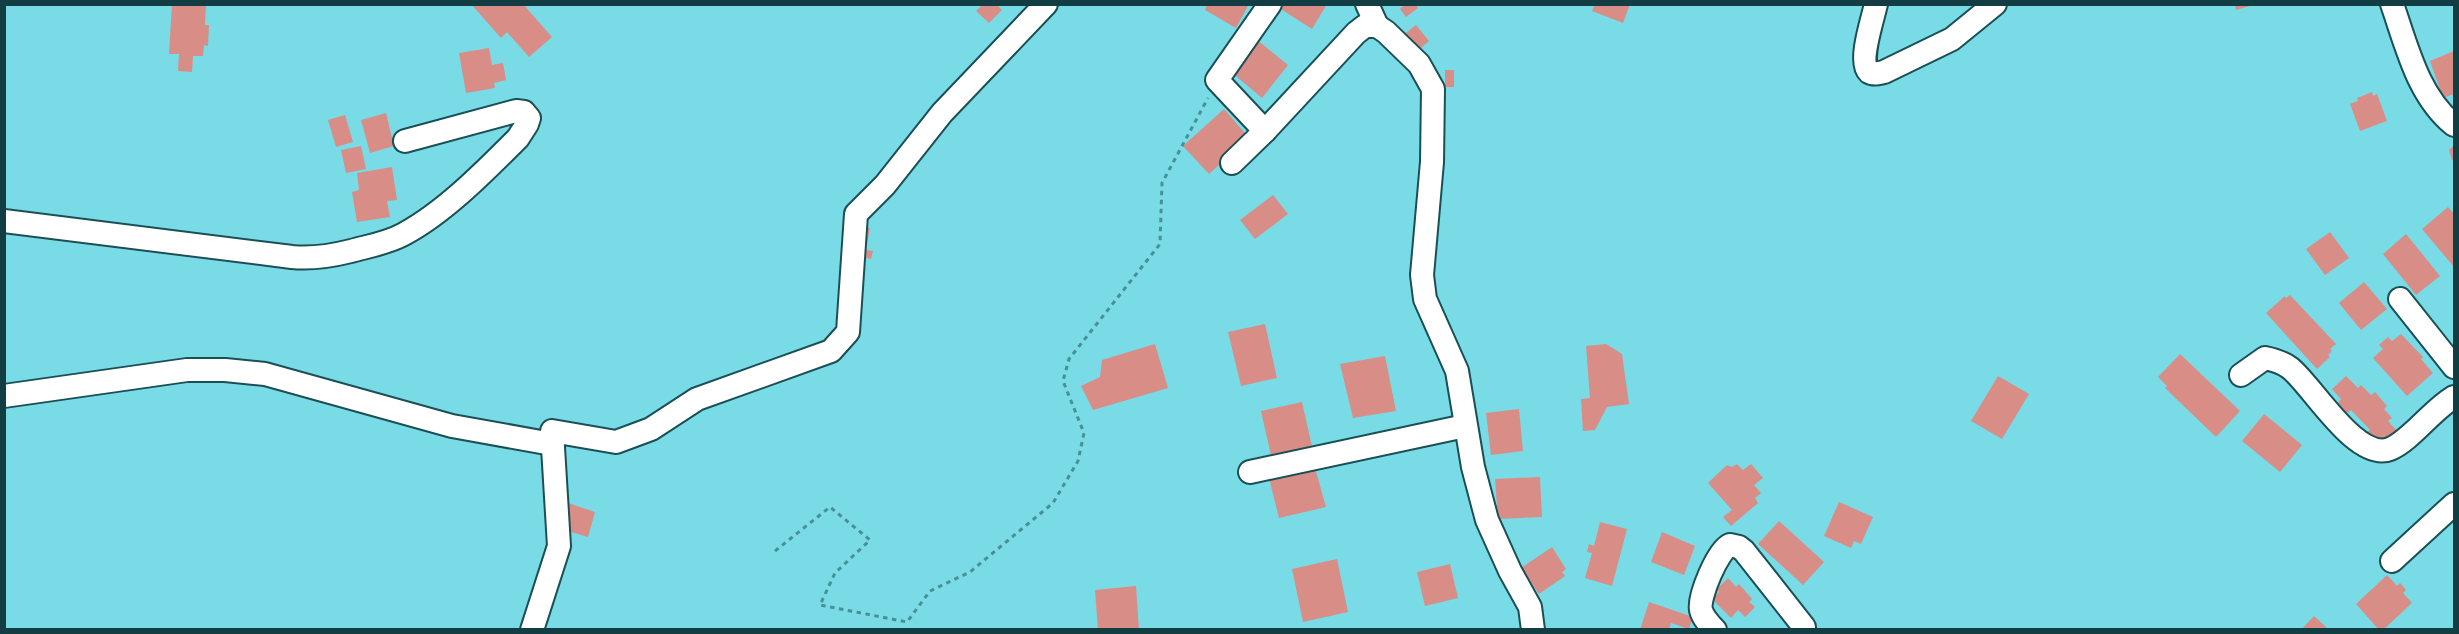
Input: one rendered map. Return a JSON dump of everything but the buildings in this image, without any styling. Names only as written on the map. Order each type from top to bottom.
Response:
[{"type":"street","points":[[532,630],[559,546],[552,431],[616,442],[651,429],[697,399],[831,351],[848,332],[856,214],[885,185],[942,112],[1046,4]]},
{"type":"street","points":[[1265,131],[1217,80],[1270,4]]},
{"type":"street","points":[[1367,4],[1377,26],[1419,64],[1433,89],[1432,162],[1422,275],[1425,299],[1457,371],[1473,467],[1487,520],[1510,571],[1530,607],[1533,630]]},
{"type":"street","points":[[1876,4],[1866,46],[1865,65],[1869,72],[1874,74],[1952,39],[1995,4]]},
{"type":"street","points":[[2392,4],[2429,100],[2454,125]]},
{"type":"street","points":[[1232,163],[1356,33],[1365,26],[1377,26]]},
{"type":"street","points":[[4,221],[292,257],[316,258],[383,243],[422,224],[518,138],[528,118],[524,112],[516,111],[405,141]]},
{"type":"street","points":[[2400,299],[2454,368]]},
{"type":"street","points":[[2241,375],[2265,358],[2277,360],[2302,378],[2327,413],[2343,428],[2368,447],[2378,450],[2387,450],[2403,441],[2444,403],[2454,397]]},
{"type":"street","points":[[4,396],[187,370],[225,369],[265,374],[452,426],[552,444]]},
{"type":"street","points":[[1250,472],[1466,426]]},
{"type":"street","points":[[2392,561],[2454,504]]},
{"type":"street","points":[[1715,630],[1704,618],[1701,600],[1721,551],[1730,545],[1744,550],[1804,627]]},
{"type":"path","points":[[775,551],[830,507],[870,540],[835,573],[820,605],[907,622],[930,591],[970,572],[1053,503],[1078,461],[1084,433],[1064,381],[1069,358],[1160,244],[1162,183],[1217,80]]}]
